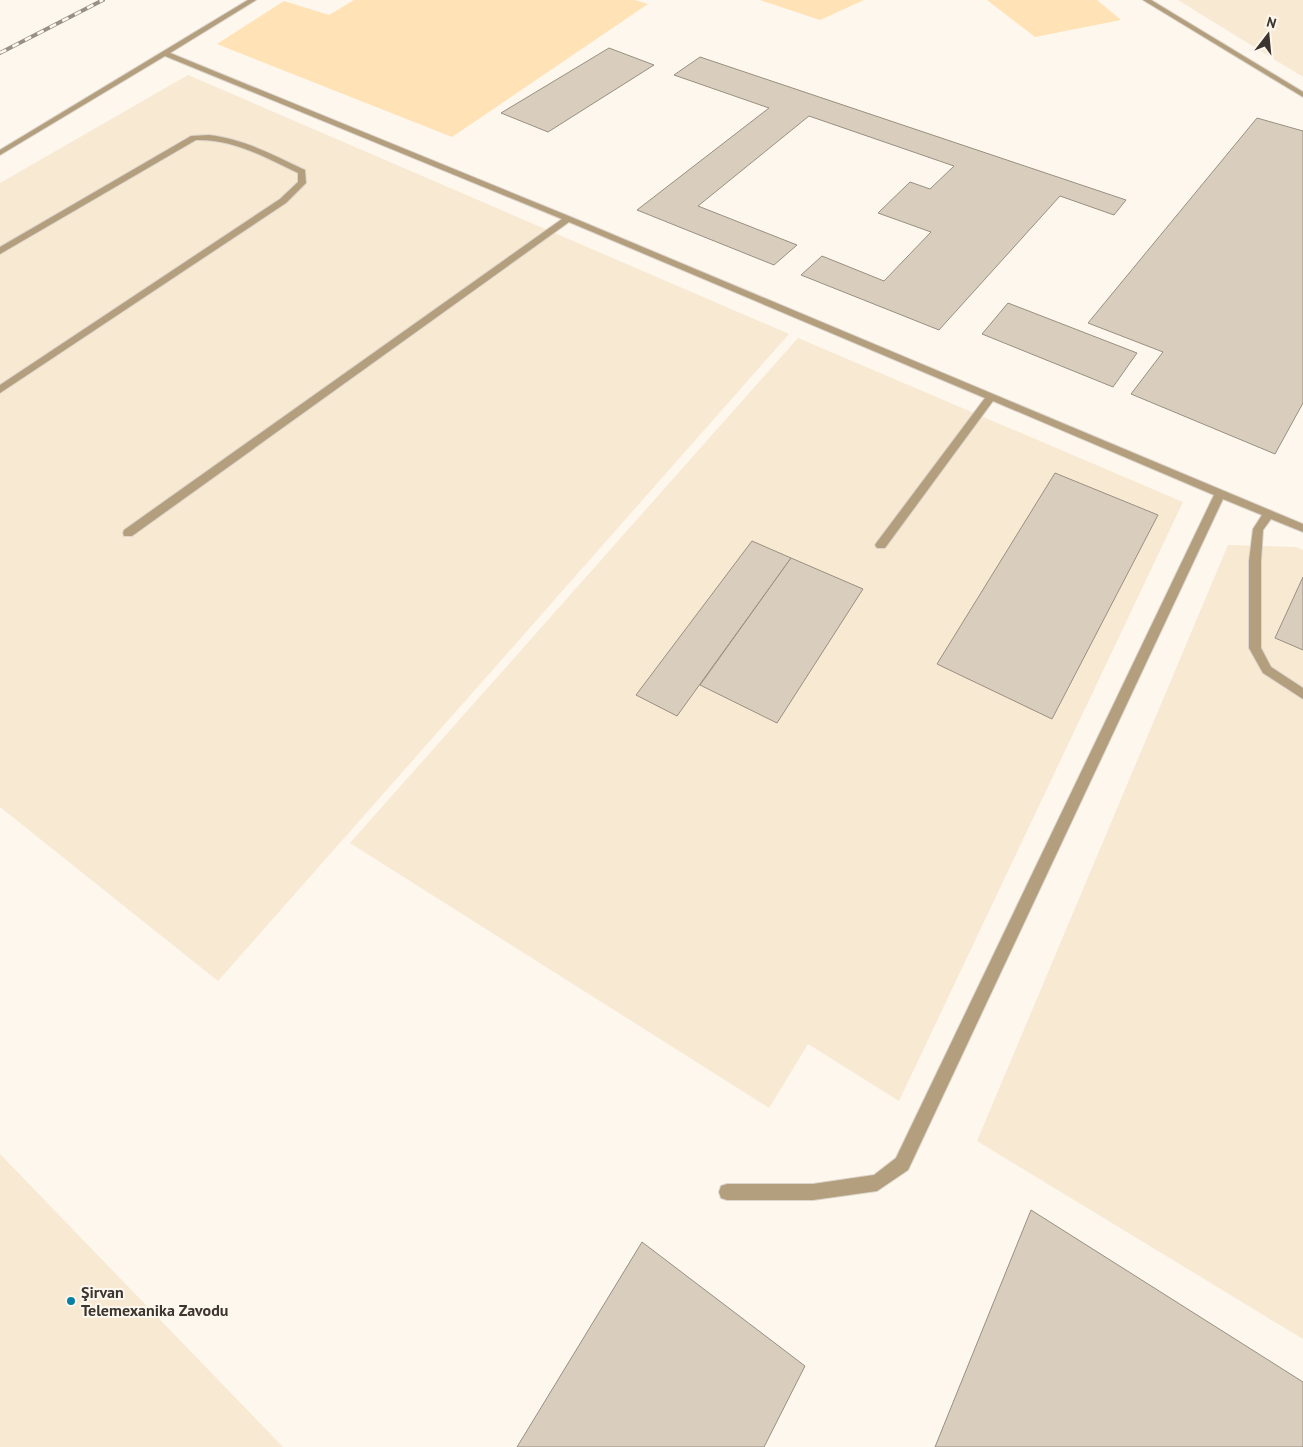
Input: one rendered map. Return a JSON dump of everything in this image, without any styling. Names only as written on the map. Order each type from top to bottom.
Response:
[{"type":"lane","points":[[0,153],[253,0]]},
{"type":"lane","points":[[1146,0],[1303,95]]},
{"type":"lane","points":[[166,54],[568,219],[1303,528]]},
{"type":"lane","points":[[0,250],[194,138],[213,137],[240,142],[302,172],[302,183],[283,201],[0,390]]},
{"type":"lane","points":[[128,533],[568,219]]},
{"type":"lane","points":[[881,545],[991,397]]},
{"type":"lane","points":[[727,1192],[813,1192],[877,1183],[902,1164],[1220,493]]},
{"type":"lane","points":[[1268,513],[1258,529],[1255,561],[1255,648],[1268,670],[1303,694]]},
{"type":"shaded area","points":[[354,0],[635,0],[648,4],[452,137],[217,44],[284,1],[329,15]]},
{"type":"shaded area","points":[[760,0],[864,0],[820,20]]},
{"type":"shaded area","points":[[987,0],[1097,0],[1121,20],[1035,37]]},
{"type":"shaded area","points":[[1178,0],[1303,0],[1303,77]]},
{"type":"shaded area","points":[[188,75],[789,334],[218,981],[0,807],[0,183]]},
{"type":"shaded area","points":[[798,338],[1183,502],[899,1101],[808,1044],[769,1108],[350,843]]},
{"type":"shaded area","points":[[1228,545],[1296,547],[1303,550],[1303,1339],[977,1141]]},
{"type":"shaded area","name":"Şirvan Telemexanika Zavodu","points":[[0,1154],[283,1447],[0,1447]]},
{"type":"building","points":[[609,48],[654,65],[548,132],[501,113]]},
{"type":"building","points":[[700,57],[1126,200],[1114,215],[1060,196],[939,330],[801,275],[822,256],[884,281],[931,232],[878,213],[910,182],[930,189],[954,166],[809,116],[698,206],[797,245],[774,265],[637,210],[769,108],[674,75]]},
{"type":"building","points":[[1257,118],[1303,131],[1303,403],[1275,454],[1131,394],[1163,352],[1088,323]]},
{"type":"building","points":[[1008,303],[1137,353],[1113,387],[982,334]]},
{"type":"building","points":[[1055,473],[1158,515],[1052,719],[937,664]]},
{"type":"building","points":[[752,541],[791,558],[677,716],[636,695]]},
{"type":"building","points":[[791,558],[863,589],[777,723],[700,685]]},
{"type":"building","points":[[1303,577],[1303,650],[1275,638]]},
{"type":"building","points":[[1031,1210],[1303,1382],[1303,1447],[935,1447]]},
{"type":"building","points":[[642,1242],[805,1366],[764,1447],[517,1447]]},
{"type":"railway","points":[[0,53],[103,0]]},
{"type":"place","name":"Şirvan Telemexanika Zavodu","points":[[71,1301]]}]
